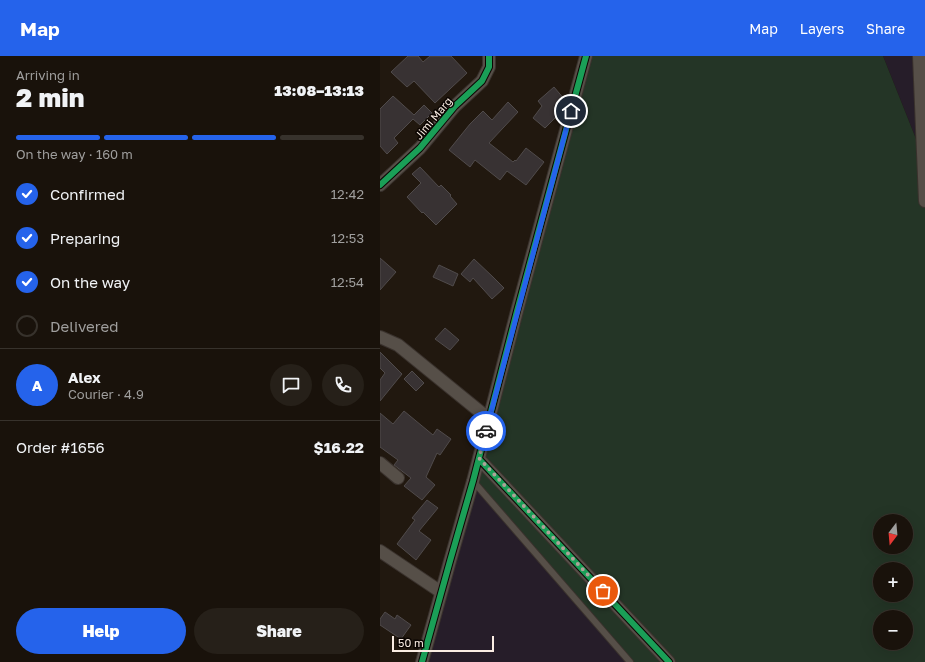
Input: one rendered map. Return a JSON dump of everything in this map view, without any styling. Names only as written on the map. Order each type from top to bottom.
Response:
[{"type":"street","name":"Jimi Marg","points":[[380,185],[420,148],[455,106],[482,81],[489,67],[489,56]]},
{"type":"street","points":[[422,662],[473,481],[519,303],[586,56]]},
{"type":"street","points":[[919,56],[925,201]]},
{"type":"street","points":[[380,338],[398,346],[489,419]]},
{"type":"street","points":[[479,458],[669,662]]},
{"type":"street","points":[[380,463],[398,478]]},
{"type":"street","points":[[380,551],[441,592]]},
{"type":"lane","points":[[473,481],[630,662]]},
{"type":"shaded area","points":[[883,56],[925,56],[922,154]]},
{"type":"shaded area","points":[[473,481],[630,662],[422,662]]},
{"type":"green space","points":[[586,56],[883,56],[922,154],[925,201],[925,662],[630,662],[473,481]]},
{"type":"building","points":[[408,56],[418,56],[423,62],[430,56],[451,56],[467,73],[435,103],[414,81],[407,87],[391,72]]},
{"type":"building","points":[[554,87],[565,100],[556,108],[560,113],[545,128],[533,118],[542,106],[538,101]]},
{"type":"building","points":[[393,96],[414,115],[424,105],[432,113],[420,125],[413,119],[394,138],[398,143],[387,154],[380,146],[380,109]]},
{"type":"building","points":[[508,102],[518,112],[489,143],[513,162],[515,160],[516,161],[526,148],[544,162],[526,185],[507,171],[500,180],[475,160],[470,167],[449,150],[470,124],[483,111],[492,120]]},
{"type":"building","points":[[420,167],[439,187],[441,185],[451,195],[450,196],[457,204],[436,225],[407,197],[421,183],[412,174]]},
{"type":"building","points":[[380,258],[396,272],[380,290]]},
{"type":"building","points":[[474,259],[504,288],[492,299],[473,278],[470,282],[461,274]]},
{"type":"building","points":[[439,265],[458,274],[453,286],[433,277]]},
{"type":"building","points":[[445,328],[459,340],[450,350],[435,339]]},
{"type":"building","points":[[380,352],[402,374],[380,401],[380,380],[385,373],[380,368]]},
{"type":"building","points":[[412,371],[424,383],[416,391],[404,379]]},
{"type":"building","points":[[404,411],[433,435],[437,429],[451,439],[440,455],[437,453],[426,477],[435,485],[422,500],[404,486],[411,478],[394,465],[398,460],[380,447],[380,413],[393,424]]},
{"type":"building","points":[[427,500],[438,508],[419,531],[431,540],[416,560],[397,544],[415,520],[412,518]]},
{"type":"building","points":[[385,612],[395,619],[397,615],[411,625],[401,639],[380,625],[380,619]]},
{"type":"cycle path","points":[[380,185],[420,148],[455,106],[482,81],[489,67],[489,56]]},
{"type":"cycle path","points":[[422,662],[473,481],[586,56]]},
{"type":"cycle path","points":[[479,459],[669,662]]},
{"type":"way so far","points":[[486,431],[479,458],[603,591]]},
{"type":"route","points":[[486,431],[571,111]]}]
